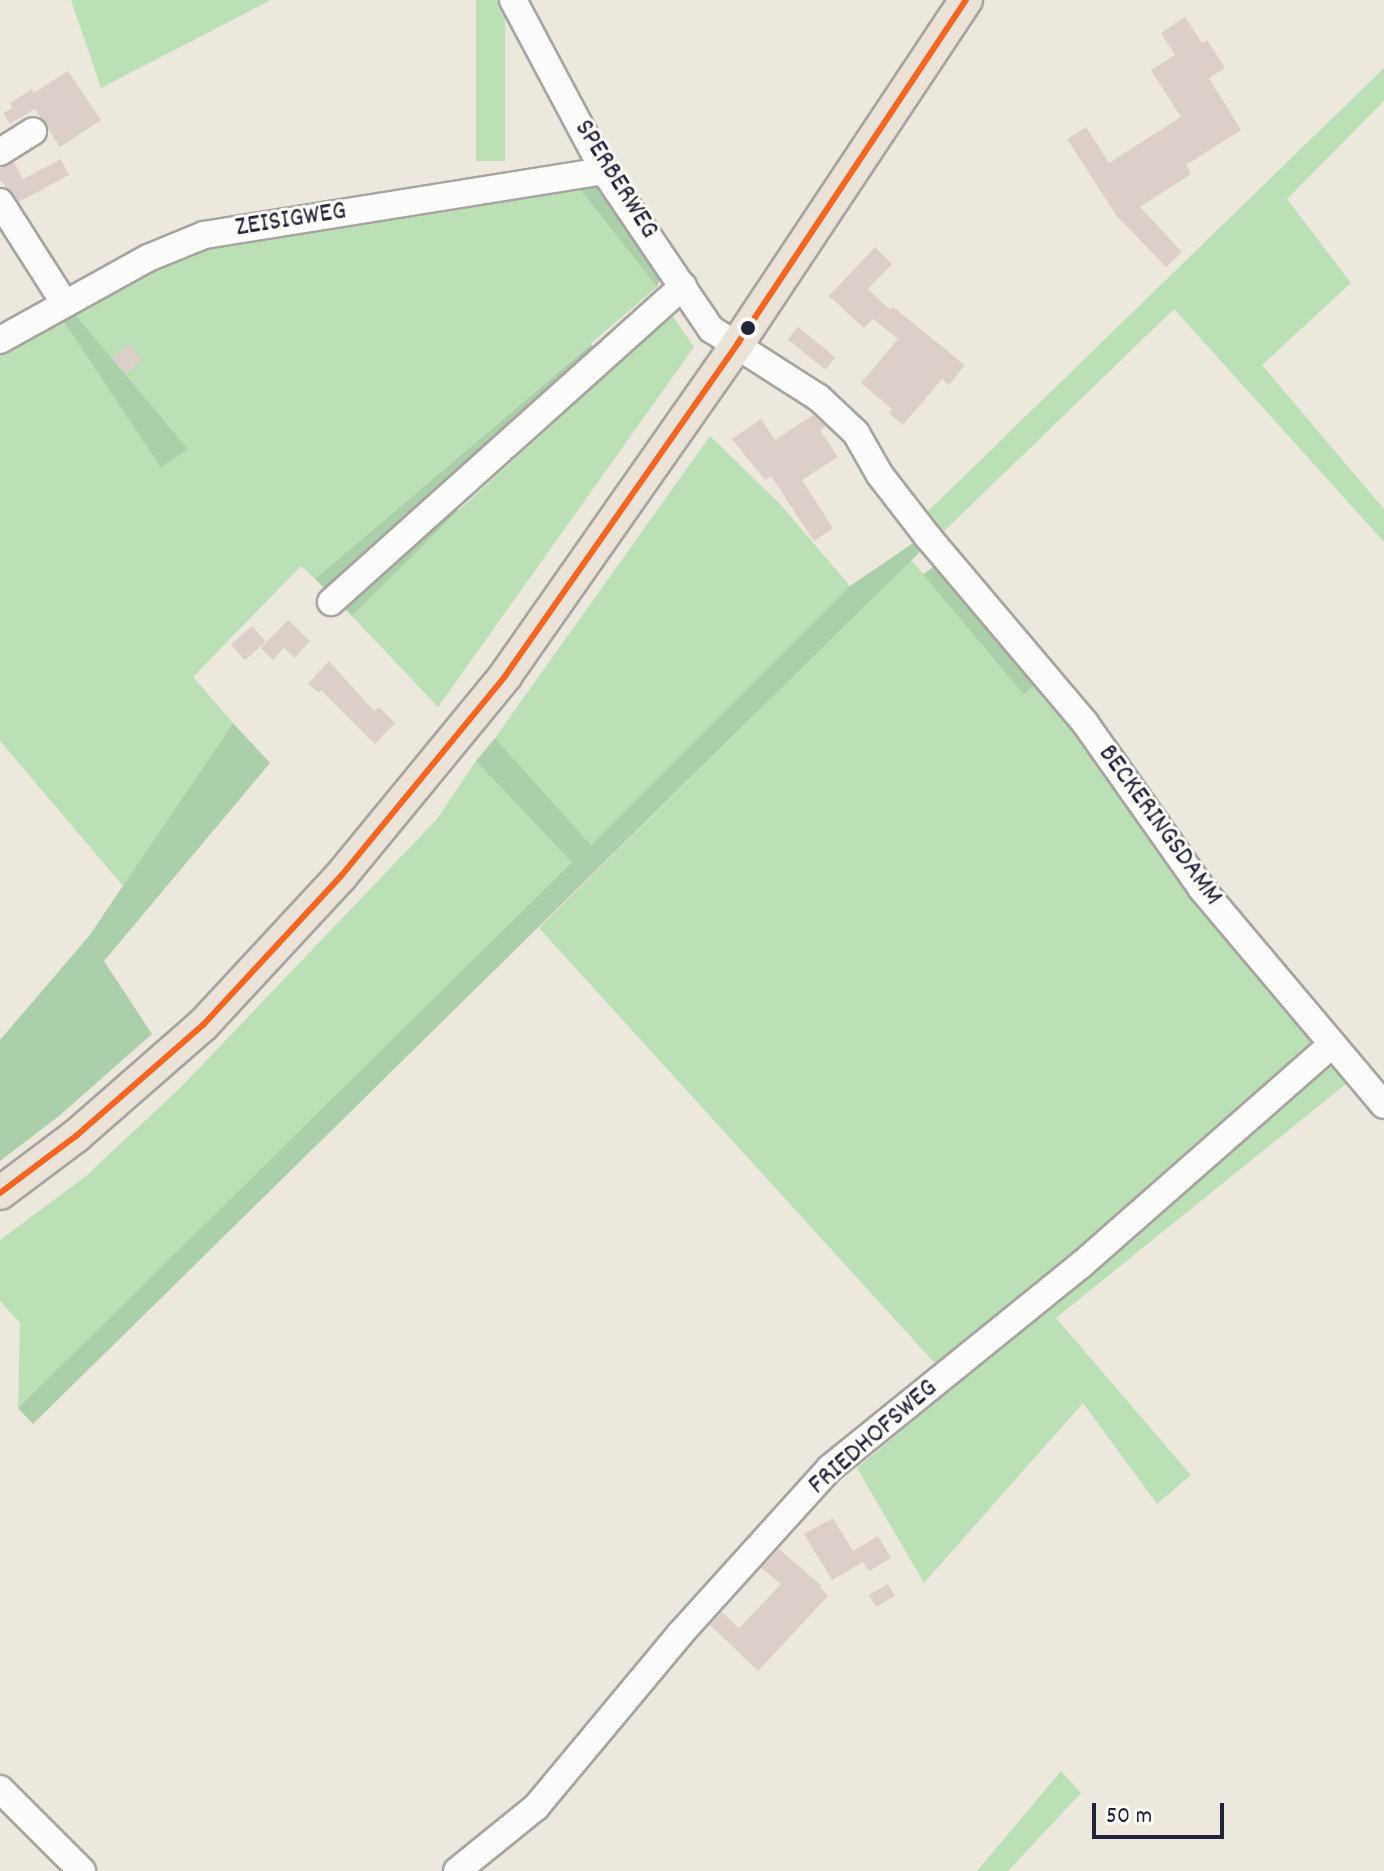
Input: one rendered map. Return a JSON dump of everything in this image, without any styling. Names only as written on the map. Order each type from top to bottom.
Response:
[{"type":"main road","points":[[0,1193],[76,1136],[203,1025],[341,876],[505,676],[738,343],[966,0]]},
{"type":"street","name":"SPERBERWEG","points":[[513,0],[604,171],[711,329],[738,343]]},
{"type":"street","points":[[0,152],[33,131]]},
{"type":"street","name":"ZEISIGWEG","points":[[0,340],[180,242],[204,235],[604,171]]},
{"type":"street","points":[[0,202],[65,304]]},
{"type":"street","points":[[331,602],[683,286]]},
{"type":"street","name":"BECKERINGSDAMM","points":[[738,343],[819,398],[856,433],[889,487],[1085,723],[1202,889],[1384,1105]]},
{"type":"street","name":"FRIEDHOFSWEG","points":[[457,1871],[536,1807],[680,1634],[830,1468],[1081,1265],[1331,1045]]},
{"type":"street","points":[[0,1789],[82,1871]]},
{"type":"green space","points":[[71,0],[271,0],[101,88]]},
{"type":"green space","points":[[476,0],[505,0],[505,161],[476,161]]},
{"type":"green space","points":[[1384,68],[1384,101],[1287,199],[1351,283],[1262,365],[1384,509],[1384,542],[1174,309],[938,537],[923,516]]},
{"type":"green space","points":[[597,185],[664,270],[657,287],[578,187]]},
{"type":"green space","points":[[578,187],[657,287],[315,579],[301,566],[193,677],[233,723],[123,886],[0,741],[0,352],[62,319],[161,468],[188,449],[74,313],[164,266],[211,248]]},
{"type":"green space","points":[[74,313],[188,449],[161,468],[62,319]]},
{"type":"green space","points":[[672,315],[694,347],[438,707],[352,616],[459,510]]},
{"type":"green space","points":[[591,344],[599,352],[330,594],[315,579]]},
{"type":"green space","points":[[710,436],[779,503],[850,586],[591,845],[495,738]]},
{"type":"green space","points":[[446,504],[459,510],[352,616],[337,601]]},
{"type":"green space","points":[[922,537],[928,544],[33,1424],[18,1408],[572,862],[476,761],[495,738],[591,845],[850,586]]},
{"type":"green space","points":[[911,560],[1024,690],[1042,679],[1320,1040],[941,1370],[539,928]]},
{"type":"green space","points":[[941,560],[1041,680],[1024,694],[923,575]]},
{"type":"green space","points":[[233,723],[270,763],[104,961],[152,1034],[59,1116],[0,1161],[0,1040],[89,936]]},
{"type":"green space","points":[[476,761],[573,861],[18,1408],[20,1323],[0,1301],[0,1240],[86,1176],[181,1087],[437,819]]},
{"type":"green space","points":[[1329,1051],[1352,1079],[1056,1318],[1191,1475],[1157,1504],[1083,1403],[924,1583],[857,1468],[1027,1326],[1023,1319]]},
{"type":"green space","points":[[1061,1771],[1081,1793],[1008,1871],[977,1871]]},
{"type":"building","points":[[1185,17],[1202,43],[1207,40],[1225,68],[1209,78],[1241,130],[1186,165],[1191,174],[1140,207],[1182,252],[1166,267],[1116,215],[1067,139],[1086,127],[1109,163],[1181,117],[1151,70],[1175,55],[1161,33]]},
{"type":"building","points":[[68,71],[101,120],[60,147],[35,109],[10,124],[3,113],[12,108],[10,103],[32,89],[34,93]]},
{"type":"building","points":[[61,159],[69,175],[19,202],[0,180],[0,168],[14,162],[23,179]]},
{"type":"building","points":[[875,247],[892,264],[868,289],[890,310],[893,307],[965,365],[949,385],[942,379],[903,425],[889,413],[892,409],[861,383],[898,339],[873,319],[864,328],[829,296]]},
{"type":"building","points":[[798,327],[835,357],[825,370],[788,339]]},
{"type":"building","points":[[129,344],[142,360],[126,374],[113,357]]},
{"type":"building","points":[[813,415],[826,426],[820,430],[838,457],[802,480],[833,528],[814,541],[771,476],[765,480],[732,439],[761,419],[775,440]]},
{"type":"building","points":[[288,620],[310,641],[295,658],[284,648],[273,660],[261,648]]},
{"type":"building","points":[[252,626],[266,642],[245,660],[231,644]]},
{"type":"building","points":[[329,661],[374,711],[379,707],[395,723],[375,744],[321,690],[319,693],[308,684]]},
{"type":"building","points":[[833,1518],[853,1551],[878,1536],[891,1558],[869,1571],[863,1562],[832,1580],[804,1534]]},
{"type":"building","points":[[779,1549],[822,1586],[828,1596],[758,1671],[710,1625],[722,1612],[739,1628],[781,1584],[761,1568]]},
{"type":"building","points":[[888,1584],[895,1596],[876,1607],[869,1595]]},
{"type":"transit line","points":[[0,1193],[76,1136],[203,1025],[341,876],[505,676],[738,343],[966,0]]}]
